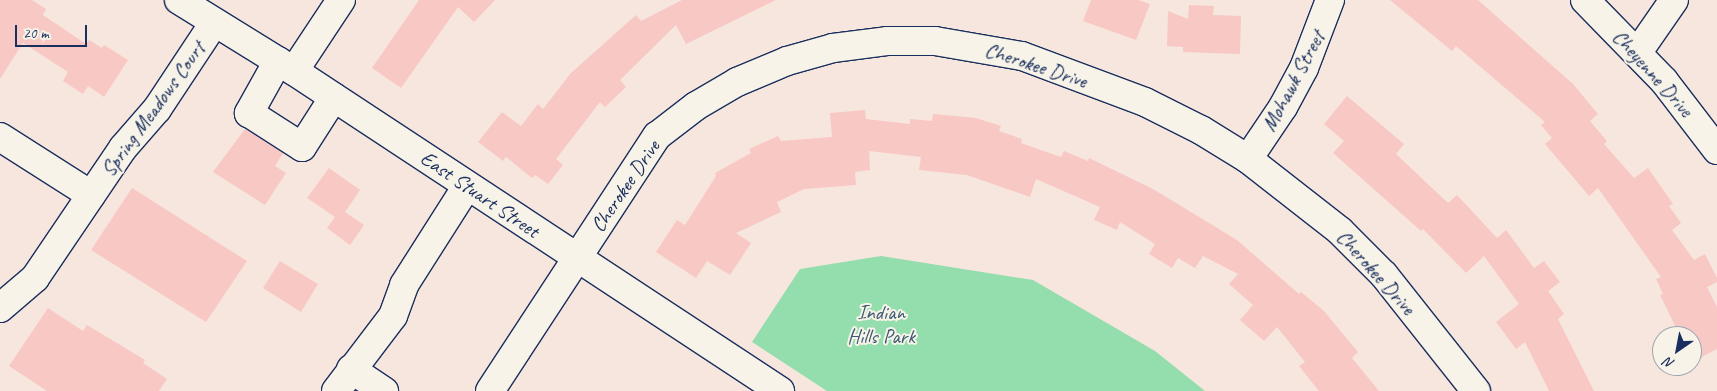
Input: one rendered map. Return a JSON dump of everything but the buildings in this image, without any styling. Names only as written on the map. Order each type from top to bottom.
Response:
[{"type":"street","name":"East Stuart Street","points":[[179,0],[334,97],[780,391]]},
{"type":"street","points":[[334,97],[302,147],[249,114],[341,0]]},
{"type":"street","name":"Mohawk Street","points":[[1248,159],[1283,107],[1304,68],[1330,0]]},
{"type":"street","name":"Cheyenne Drive","points":[[1585,0],[1638,52],[1717,150]]},
{"type":"street","points":[[1638,52],[1674,0]]},
{"type":"street","name":"Spring Meadows Court","points":[[0,308],[35,278],[123,148],[157,109],[214,23]]},
{"type":"street","name":"Cherokee Drive","points":[[490,391],[657,136],[696,106],[737,82],[787,61],[833,48],[887,41],[935,41],[1022,56],[1145,102],[1201,130],[1248,159],[1340,231],[1384,275],[1476,391]]},
{"type":"street","name":"Spring Meadows Court","points":[[0,137],[91,196]]},
{"type":"street","points":[[336,391],[351,368],[393,316],[404,284],[467,186]]},
{"type":"street","points":[[351,368],[384,391]]},
{"type":"green space","name":"Indian Hills Park","points":[[881,256],[1033,280],[1155,351],[1205,391],[827,391],[752,342],[800,269]]}]
